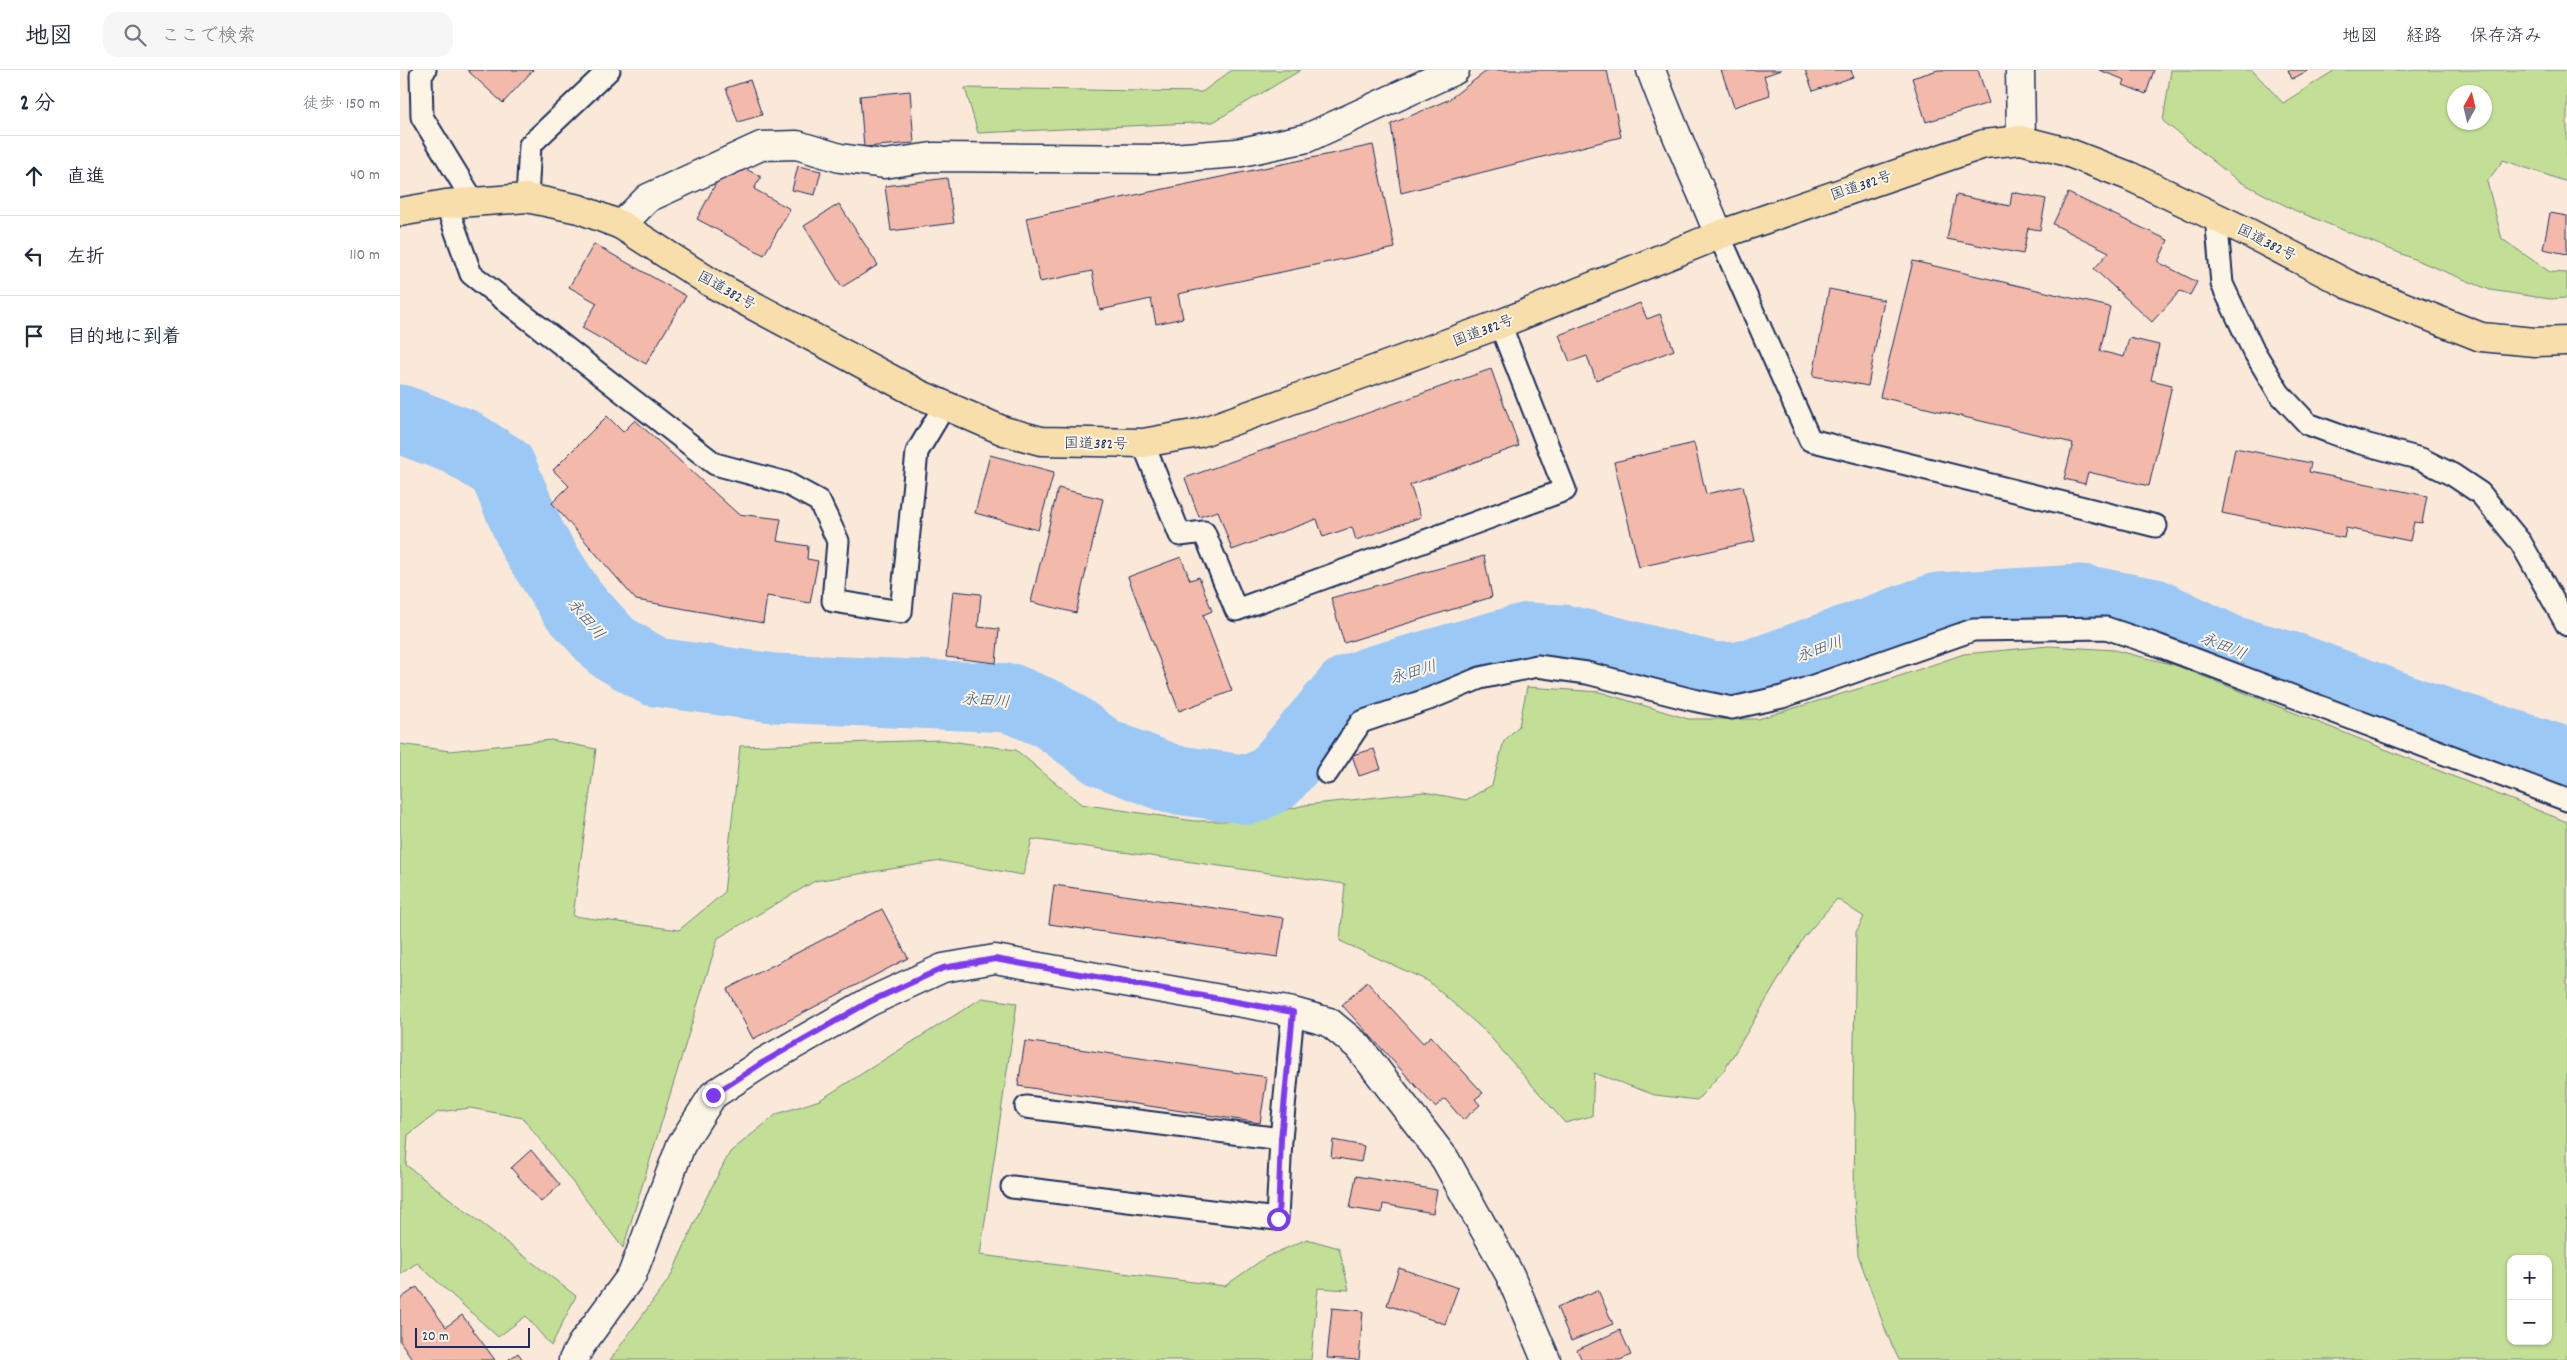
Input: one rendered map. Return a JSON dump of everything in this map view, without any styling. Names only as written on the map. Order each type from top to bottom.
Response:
[{"type":"highway","name":"国道382号","points":[[400,212],[446,204],[527,198],[578,209],[621,225],[713,284],[919,394],[1004,431],[1042,441],[1143,443],[1199,433],[1500,324],[1720,235],[1984,144],[2022,140],[2064,151],[2129,176],[2216,216],[2349,285],[2481,337],[2535,342],[2567,341]]},
{"type":"street","points":[[621,225],[648,198],[762,146],[797,145],[840,158],[884,164],[932,157],[1159,159],[1236,153],[1307,138],[1455,70]]},
{"type":"street","points":[[1651,70],[1668,118],[1692,167],[1720,235]]},
{"type":"street","points":[[2020,70],[2022,140]]},
{"type":"street","points":[[573,1360],[581,1345],[632,1275],[681,1145],[713,1095],[762,1063],[869,1002],[943,968],[995,959],[1293,1012],[1329,1022],[1358,1046],[1445,1158],[1510,1275],[1546,1360]]},
{"type":"lane","points":[[425,70],[421,75],[422,117],[474,202]]},
{"type":"lane","points":[[527,198],[530,145],[609,70]]},
{"type":"lane","points":[[446,204],[471,274],[715,464],[786,483],[819,500],[838,541],[833,601],[901,612],[917,452],[945,405]]},
{"type":"lane","points":[[2216,216],[2222,284],[2252,348],[2279,393],[2308,424],[2357,442],[2421,459],[2453,475],[2480,493],[2521,543],[2567,625]]},
{"type":"lane","points":[[1720,235],[1810,440],[2156,526]]},
{"type":"lane","points":[[1143,443],[1180,535],[1204,532],[1236,610],[1565,490],[1500,324]]},
{"type":"lane","points":[[1327,772],[1361,722],[1430,699],[1480,678],[1537,666],[1587,673],[1732,708],[1782,697],[1973,630],[2106,628],[2157,645],[2567,800]]},
{"type":"lane","points":[[1012,1187],[1278,1219],[1281,1139],[1293,1012]]},
{"type":"lane","points":[[1026,1107],[1281,1139]]},
{"type":"green space","points":[[1232,70],[1301,70],[1213,122],[978,133],[965,88],[1202,92]]},
{"type":"green space","points":[[2171,70],[2252,70],[2283,103],[2335,70],[2567,70],[2567,182],[2503,160],[2487,182],[2502,239],[2550,272],[2567,273],[2567,298],[2550,299],[2490,290],[2294,210],[2237,180],[2163,121]]},
{"type":"green space","points":[[2049,646],[2114,650],[2175,665],[2567,822],[2567,1360],[1899,1360],[1887,1334],[1858,1255],[1854,1195],[1855,1113],[1853,1099],[1856,932],[1864,917],[1837,899],[1804,937],[1725,1069],[1697,1100],[1655,1095],[1594,1073],[1592,1116],[1565,1123],[1486,1032],[1428,981],[1340,941],[1345,884],[1032,839],[1023,875],[941,861],[815,881],[718,938],[623,1248],[523,1118],[470,1108],[438,1112],[408,1135],[406,1165],[576,1296],[551,1346],[526,1316],[498,1337],[417,1263],[400,1274],[400,744],[450,751],[551,740],[596,749],[573,916],[679,930],[724,893],[740,746],[942,740],[1016,750],[1081,804],[1194,821],[1242,821],[1305,805],[1424,792],[1466,800],[1492,785],[1504,741],[1519,726],[1527,687],[1600,692],[1688,719],[1758,719],[1891,679],[1964,654]]},
{"type":"green space","points":[[982,998],[1017,1003],[980,1255],[1225,1286],[1266,1257],[1307,1239],[1339,1248],[1349,1290],[1318,1288],[1311,1360],[610,1360],[671,1276],[702,1206],[730,1152],[777,1114],[820,1100]]},
{"type":"building","points":[[467,70],[533,70],[503,103]]},
{"type":"building","points":[[1488,70],[1607,70],[1621,137],[1401,193],[1391,124],[1448,100]]},
{"type":"building","points":[[1721,70],[1781,70],[1764,76],[1770,95],[1734,107]]},
{"type":"building","points":[[1805,70],[1851,70],[1853,77],[1813,91]]},
{"type":"building","points":[[1938,70],[1978,70],[1989,103],[1926,122],[1912,78]]},
{"type":"building","points":[[2099,70],[2154,70],[2146,94],[2123,85],[2125,80]]},
{"type":"building","points":[[2288,70],[2309,70],[2292,79]]},
{"type":"building","points":[[750,80],[762,115],[738,122],[726,88]]},
{"type":"building","points":[[910,91],[914,143],[864,147],[860,96]]},
{"type":"building","points":[[1373,145],[1395,248],[1178,294],[1183,318],[1156,324],[1151,299],[1100,310],[1092,271],[1040,282],[1026,218]]},
{"type":"building","points":[[798,166],[821,171],[815,195],[792,190]]},
{"type":"building","points":[[746,169],[761,177],[754,189],[790,209],[764,255],[697,219],[717,181]]},
{"type":"building","points":[[947,178],[954,223],[891,231],[885,186]]},
{"type":"building","points":[[2012,192],[2046,199],[2040,230],[2028,228],[2023,254],[1947,239],[1956,195],[2010,206]]},
{"type":"building","points":[[2068,193],[2168,240],[2158,262],[2197,282],[2190,295],[2180,291],[2152,322],[2094,269],[2109,252],[2053,224]]},
{"type":"building","points":[[839,204],[878,265],[842,287],[804,226]]},
{"type":"building","points":[[2550,213],[2567,216],[2567,254],[2543,249]]},
{"type":"building","points":[[594,244],[686,296],[646,364],[582,328],[597,303],[569,287]]},
{"type":"building","points":[[1913,261],[2110,307],[2100,351],[2124,357],[2129,338],[2159,345],[2151,380],[2172,385],[2149,486],[2088,472],[2085,484],[2064,479],[2073,443],[1880,397]]},
{"type":"building","points":[[1829,289],[1884,300],[1868,386],[1813,376]]},
{"type":"building","points":[[1640,303],[1647,319],[1660,314],[1674,350],[1596,380],[1587,356],[1570,362],[1559,335]]},
{"type":"building","points":[[1491,369],[1519,446],[1410,485],[1421,517],[1356,540],[1352,527],[1323,537],[1317,519],[1232,550],[1218,511],[1199,517],[1185,478]]},
{"type":"building","points":[[607,416],[623,432],[635,420],[738,514],[781,519],[777,541],[808,546],[807,559],[818,561],[810,603],[767,596],[763,623],[636,600],[552,503],[569,486],[553,470]]},
{"type":"building","points":[[1694,443],[1706,494],[1743,486],[1755,541],[1639,567],[1614,462]]},
{"type":"building","points":[[2235,448],[2311,463],[2309,472],[2427,496],[2422,523],[2414,522],[2410,541],[2346,528],[2344,538],[2222,513]]},
{"type":"building","points":[[990,455],[1054,472],[1038,530],[975,513]]},
{"type":"building","points":[[1058,488],[1103,499],[1076,613],[1031,602]]},
{"type":"building","points":[[1484,556],[1492,597],[1344,643],[1331,598]]},
{"type":"building","points":[[1181,557],[1190,580],[1199,577],[1212,611],[1203,615],[1232,691],[1179,711],[1128,577]]},
{"type":"building","points":[[953,591],[981,594],[978,627],[999,629],[996,663],[946,657]]},
{"type":"building","points":[[1374,749],[1381,769],[1359,776],[1352,755]]},
{"type":"building","points":[[1054,885],[1284,918],[1278,957],[1049,924]]},
{"type":"building","points":[[882,909],[908,958],[753,1039],[727,989]]},
{"type":"building","points":[[1367,982],[1423,1043],[1431,1036],[1483,1093],[1475,1099],[1480,1105],[1463,1120],[1445,1099],[1435,1107],[1342,1005]]},
{"type":"building","points":[[1025,1041],[1267,1077],[1260,1123],[1018,1086]]},
{"type":"building","points":[[1333,1140],[1364,1146],[1361,1162],[1331,1157]]},
{"type":"building","points":[[531,1150],[560,1185],[541,1202],[511,1168]]},
{"type":"building","points":[[1356,1176],[1437,1190],[1433,1213],[1383,1204],[1382,1213],[1350,1208]]},
{"type":"building","points":[[1399,1268],[1458,1288],[1445,1324],[1387,1305]]},
{"type":"building","points":[[417,1287],[446,1327],[462,1315],[495,1360],[413,1360],[400,1341],[400,1299]]},
{"type":"building","points":[[1598,1290],[1613,1324],[1571,1341],[1557,1307]]},
{"type":"building","points":[[1332,1308],[1363,1311],[1359,1360],[1327,1358]]},
{"type":"building","points":[[1620,1330],[1631,1355],[1620,1360],[1582,1360],[1577,1350]]},
{"type":"building","points":[[518,1353],[523,1360],[508,1360]]},
{"type":"waterway","name":"永田川","points":[[400,419],[461,442],[502,468],[533,541],[573,604],[611,646],[655,672],[774,688],[1010,698],[1053,716],[1104,753],[1171,779],[1250,790],[1274,778],[1348,690],[1374,680],[1528,637],[1562,639],[1714,677],[1739,676],[1769,668],[1938,607],[2081,599],[2154,613],[2231,650],[2293,667],[2413,712],[2567,762]]},
{"type":"route","points":[[713,1095],[762,1063],[869,1002],[943,968],[995,959],[1078,972],[1293,1012],[1281,1139],[1278,1219]]}]
